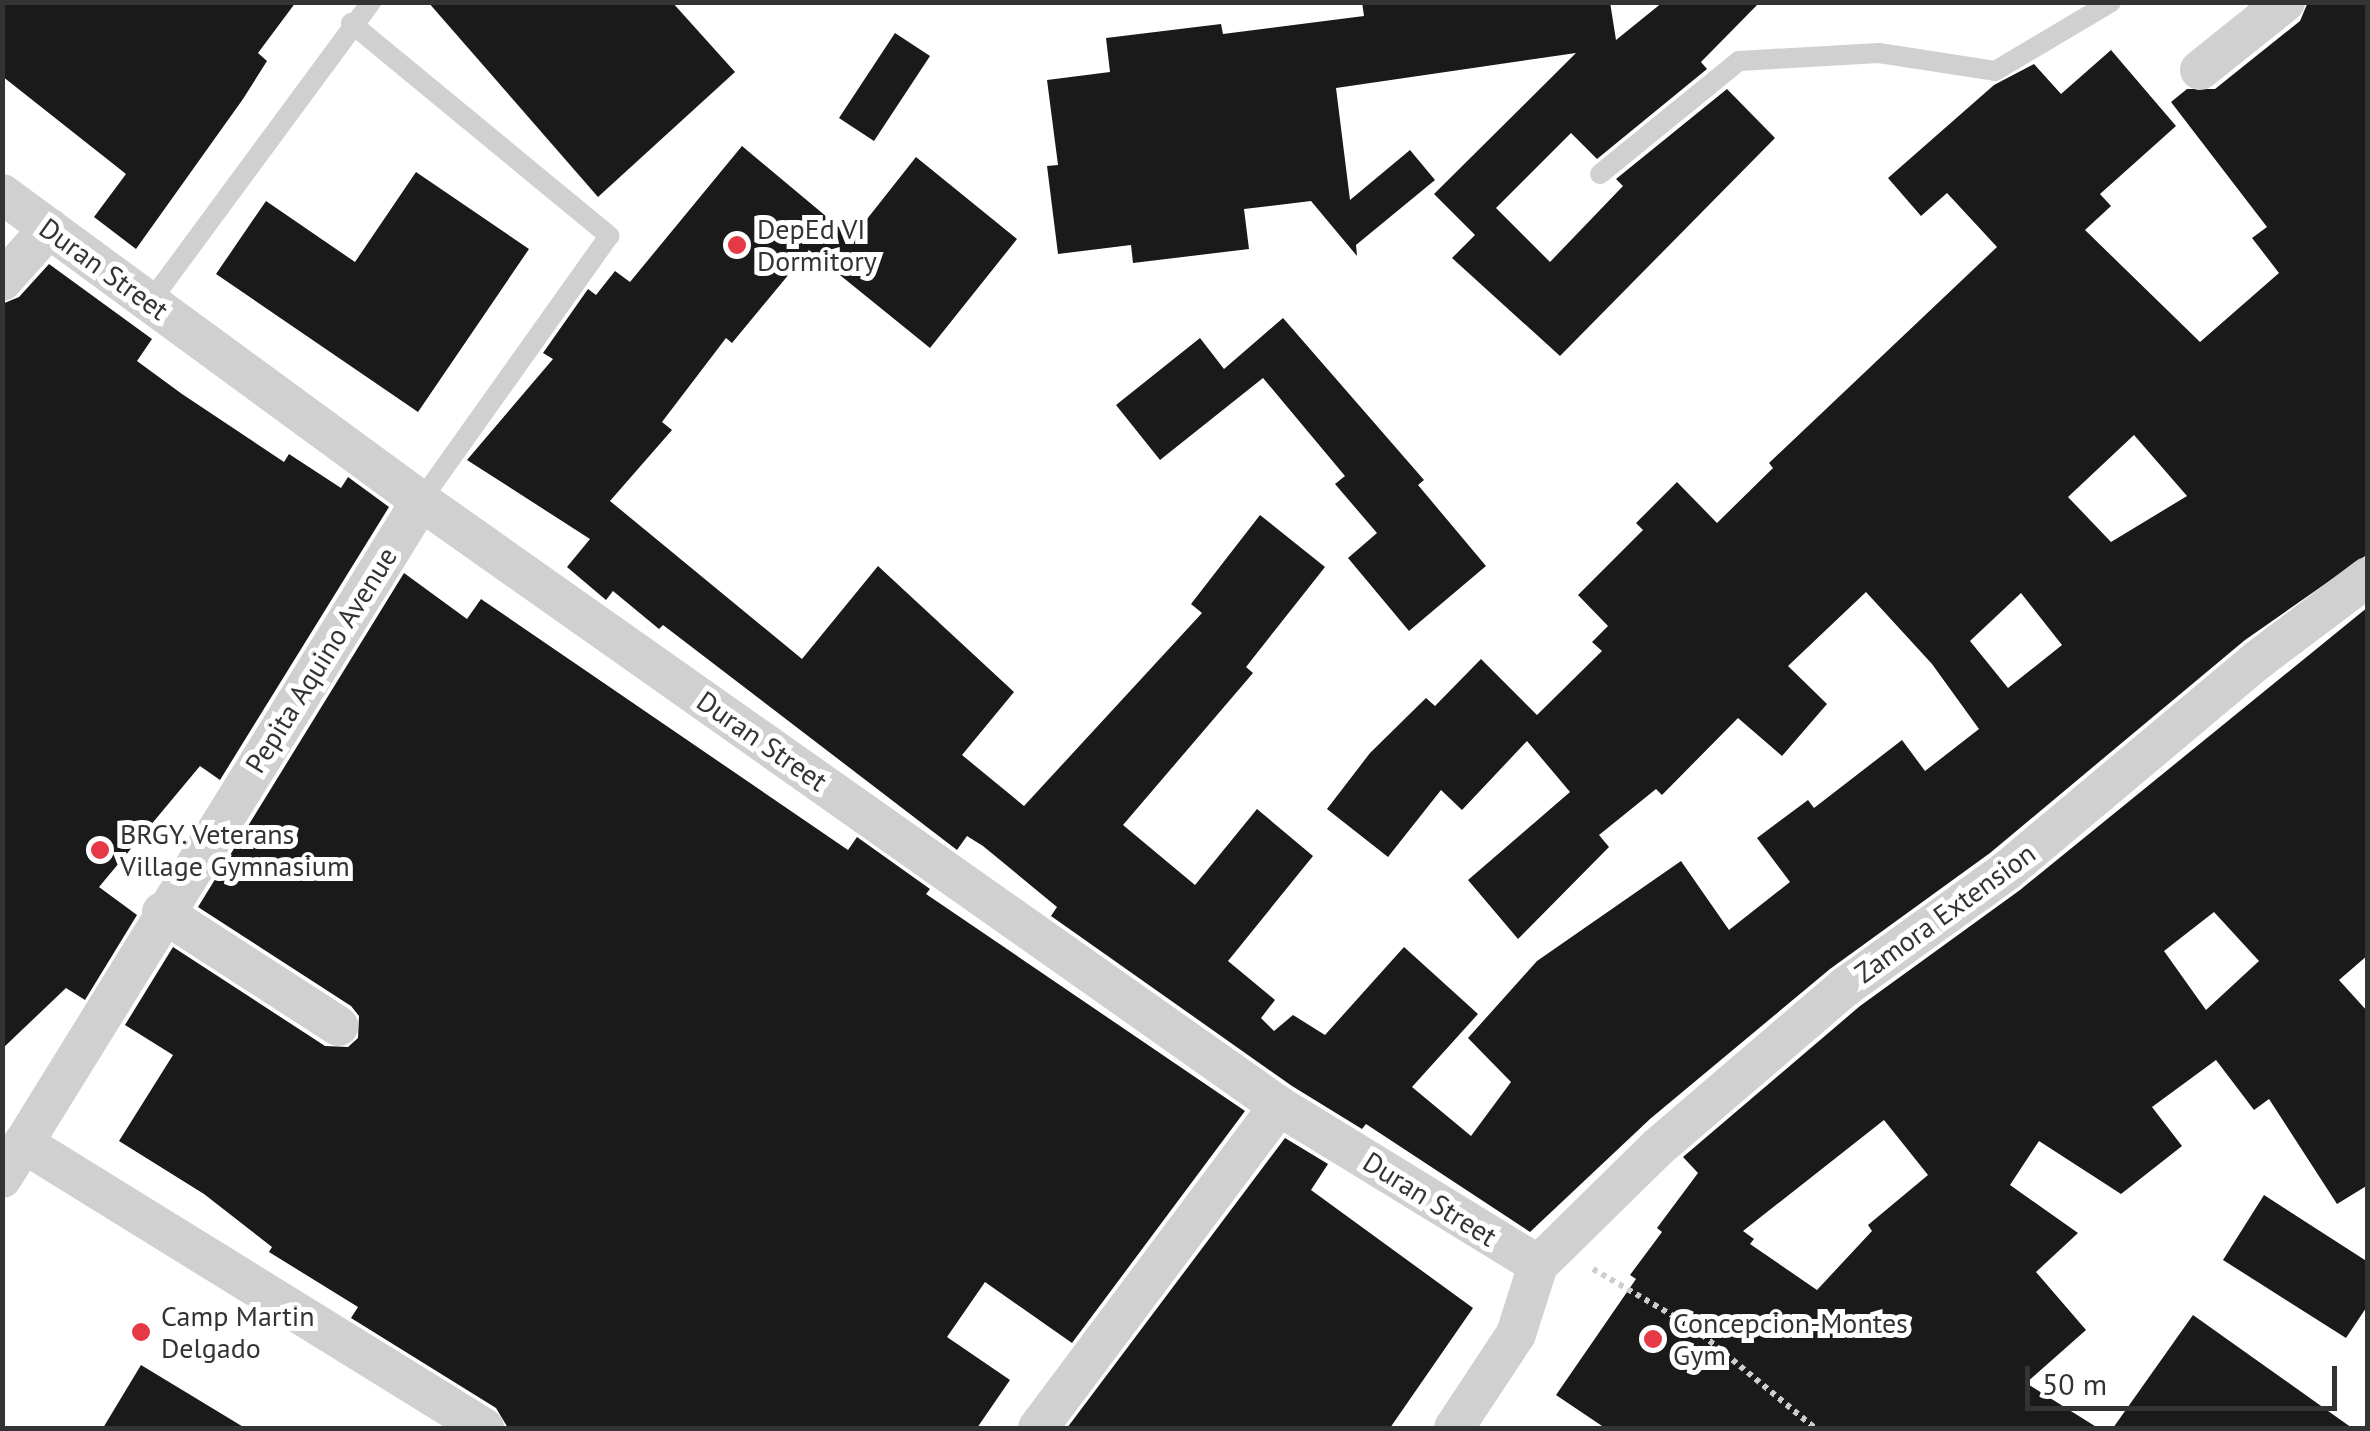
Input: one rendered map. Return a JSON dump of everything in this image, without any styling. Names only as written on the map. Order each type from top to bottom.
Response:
[{"type":"street","points":[[2200,70],[2285,2]]},
{"type":"street","name":"Duran Street","points":[[2,194],[421,501],[1279,1106],[1548,1256]]},
{"type":"street","points":[[2,281],[49,228]]},
{"type":"street","name":"Pepita Aquino Avenue","points":[[2,1178],[162,912],[421,501]]},
{"type":"street","name":"Zamora Extension","points":[[1548,1256],[1657,1148],[1845,987],[2005,872],[2259,659],[2368,578]]},
{"type":"street","points":[[162,912],[338,1026]]},
{"type":"street","points":[[1038,1428],[1279,1106]]},
{"type":"street","points":[[23,1143],[484,1428]]},
{"type":"street","points":[[1454,1428],[1516,1334],[1548,1256]]},
{"type":"lane","points":[[150,302],[350,23],[372,2]]},
{"type":"lane","points":[[1600,174],[1739,61],[1879,53],[1994,72],[2111,2]]},
{"type":"lane","points":[[350,23],[609,236],[421,501]]},
{"type":"path","points":[[1548,1256],[1694,1328],[1815,1428]]},
{"type":"building","points":[[2,2],[296,2],[258,53],[267,61],[243,99],[136,249],[94,217],[126,174],[2,76]]},
{"type":"building","points":[[428,2],[672,2],[735,72],[598,197]]},
{"type":"building","points":[[1362,2],[1610,2],[1616,40],[1663,2],[1760,2],[1701,62],[1707,69],[1597,159],[1571,133],[1496,208],[1550,262],[1623,186],[1616,179],[1727,89],[1775,138],[1560,356],[1452,258],[1475,235],[1434,194],[1576,53],[1336,88],[1350,200],[1410,150],[1435,180],[1356,245],[1357,256],[1311,201],[1244,209],[1249,249],[1133,263],[1131,245],[1058,254],[1047,166],[1058,165],[1047,80],[1110,72],[1106,38],[1221,24],[1223,34],[1364,16]]},
{"type":"building","points":[[2308,2],[2368,2],[2368,554],[2245,640],[1990,853],[1830,969],[1650,1119],[1530,1232],[1366,1124],[1362,1129],[1292,1086],[1051,916],[1057,907],[983,846],[967,836],[957,850],[663,625],[659,629],[613,591],[606,600],[567,567],[590,539],[467,460],[553,359],[543,353],[588,289],[596,295],[615,271],[630,282],[742,146],[852,238],[916,157],[1017,239],[930,348],[809,250],[732,343],[726,338],[662,422],[672,430],[610,501],[802,659],[878,566],[1014,692],[962,755],[1024,806],[1202,613],[1191,604],[1260,515],[1325,567],[1246,667],[1253,673],[1123,825],[1195,885],[1257,809],[1313,856],[1228,961],[1275,1000],[1261,1018],[1274,1031],[1293,1015],[1325,1035],[1404,947],[1478,1014],[1412,1087],[1471,1136],[1511,1082],[1468,1038],[1537,961],[1681,861],[1729,930],[1790,882],[1757,838],[1808,800],[1814,808],[1902,740],[1925,771],[1979,729],[1932,664],[1866,592],[1788,666],[1827,704],[1782,756],[1738,718],[1662,795],[1656,789],[1599,835],[1609,847],[1518,939],[1468,880],[1570,792],[1527,741],[1462,810],[1441,790],[1388,857],[1327,809],[1370,753],[1426,698],[1435,706],[1481,659],[1537,715],[1602,651],[1592,642],[1608,626],[1578,595],[1643,530],[1636,523],[1677,482],[1717,523],[1773,468],[1769,463],[1997,247],[1947,193],[1921,216],[1888,178],[1994,85],[2034,64],[2061,94],[2111,50],[2176,126],[2100,194],[2111,206],[2085,230],[2200,342],[2279,273],[2252,238],[2267,227],[2171,102],[2187,89],[2215,89],[2300,21]],"holes":[[[2134,435],[2187,496],[2111,542],[2068,497]],[[2021,593],[2062,645],[2008,688],[1970,641]]]},
{"type":"building","points":[[895,33],[930,56],[874,141],[839,118]]},
{"type":"building","points":[[416,172],[529,249],[418,412],[216,274],[266,201],[355,262]]},
{"type":"building","points":[[49,264],[152,339],[137,361],[182,394],[284,462],[289,454],[341,488],[348,477],[389,507],[220,780],[200,766],[99,887],[137,915],[85,1000],[66,988],[2,1049],[2,304],[19,297]]},
{"type":"building","points":[[1283,318],[1424,480],[1418,485],[1486,566],[1409,631],[1348,558],[1377,533],[1335,484],[1345,476],[1263,378],[1160,460],[1116,405],[1200,338],[1224,369]]},
{"type":"building","points":[[404,573],[467,619],[481,599],[848,850],[857,837],[930,889],[926,894],[1245,1111],[1072,1343],[985,1282],[947,1337],[1010,1380],[977,1428],[508,1428],[496,1408],[351,1318],[358,1307],[269,1252],[272,1247],[204,1194],[119,1141],[173,1055],[125,1025],[173,947],[325,1046],[348,1047],[358,1038],[359,1016],[351,1006],[198,907]]},
{"type":"building","points":[[2368,607],[2368,955],[2339,980],[2368,1012],[2368,1185],[2337,1204],[2269,1099],[2254,1110],[2216,1060],[2152,1107],[2182,1146],[2121,1194],[2039,1141],[2010,1185],[2078,1233],[2036,1272],[2086,1330],[2026,1383],[2098,1428],[1605,1428],[1556,1395],[1636,1279],[1630,1275],[1662,1232],[1657,1228],[1698,1173],[1683,1157],[1860,1006],[2020,890]],"holes":[[[2214,912],[2259,961],[2206,1010],[2164,951]],[[1884,1120],[1928,1175],[1868,1225],[1872,1231],[1817,1290],[1750,1244],[1754,1239],[1743,1231]]]},
{"type":"building","points":[[1285,1138],[1328,1164],[1311,1190],[1473,1308],[1390,1428],[1067,1428]]},
{"type":"building","points":[[2264,1195],[2368,1262],[2368,1305],[2346,1338],[2223,1260]]},
{"type":"building","points":[[2193,1315],[2352,1428],[2113,1428]]},
{"type":"building","points":[[141,1365],[245,1428],[103,1428]]},
{"type":"place","name":"DepEd VI Dormitory","points":[[737,245]]},
{"type":"place","name":"BRGY. Veterans Village Gymnasium","points":[[100,850]]},
{"type":"place","name":"Camp Martin Delgado","points":[[141,1332]]},
{"type":"place","name":"Concepcion-Montes Gym","points":[[1653,1339]]}]
